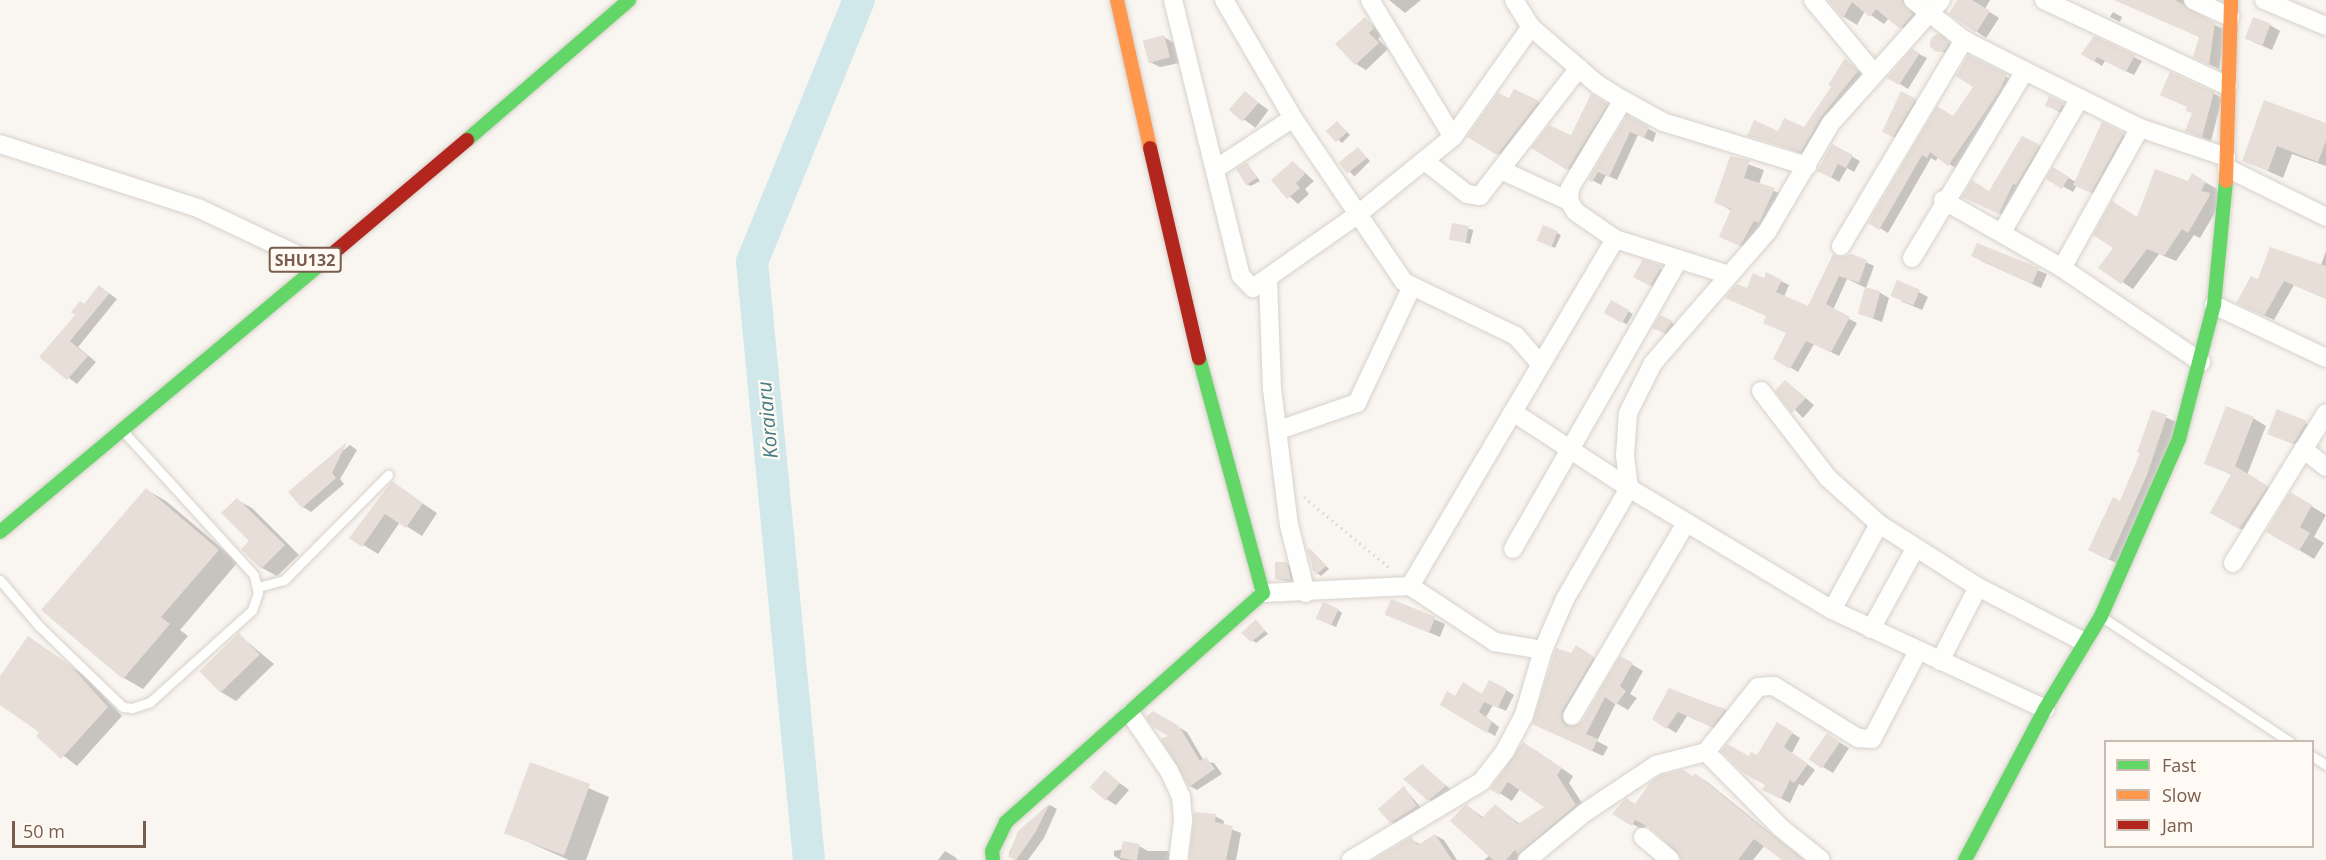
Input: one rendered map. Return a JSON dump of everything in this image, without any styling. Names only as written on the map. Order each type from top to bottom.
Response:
[{"type":"street","name":"SHU132","points":[[0,519],[117,424],[306,259],[538,66],[610,0]]},
{"type":"street","points":[[0,532],[117,424],[435,168],[629,0]]},
{"type":"street","points":[[1117,0],[1185,306],[1263,593]]},
{"type":"street","points":[[1173,0],[1217,168],[1241,276],[1253,288],[1268,280],[1357,215],[1426,162],[1453,137],[1531,27]]},
{"type":"street","points":[[1224,0],[1293,118],[1357,215],[1411,288],[1516,336],[1541,365]]},
{"type":"street","points":[[1370,0],[1453,137]]},
{"type":"street","points":[[1514,0],[1531,27],[1579,68],[1623,100],[1663,122],[1807,166]]},
{"type":"street","points":[[1813,0],[1873,72]]},
{"type":"street","points":[[1913,0],[1936,6],[1964,40],[2139,128],[2226,163],[2326,217]]},
{"type":"street","points":[[2044,0],[2228,86]]},
{"type":"street","points":[[1965,860],[2045,709],[2102,616],[2179,439],[2200,362],[2214,305],[2226,163],[2231,8],[2193,0]]},
{"type":"street","points":[[2264,0],[2326,26]]},
{"type":"street","points":[[1351,860],[1481,782],[1505,751],[1524,715],[1543,650],[1565,599],[1629,488],[1625,456],[1628,413],[1653,363],[1767,231],[1831,123],[1873,72],[1936,6]]},
{"type":"street","points":[[1841,246],[1964,40]]},
{"type":"street","points":[[1426,162],[1473,197],[1483,194],[1579,68]]},
{"type":"street","points":[[1911,258],[1944,200],[2025,71]]},
{"type":"street","points":[[2002,232],[2080,98]]},
{"type":"street","points":[[1569,201],[1570,188],[1623,100]]},
{"type":"street","points":[[1217,168],[1293,118]]},
{"type":"street","points":[[2062,268],[2139,128]]},
{"type":"street","points":[[0,144],[198,208],[306,259]]},
{"type":"street","points":[[1501,170],[1569,201],[1576,212],[1615,238],[1729,275]]},
{"type":"street","points":[[1944,200],[2062,268],[2200,362]]},
{"type":"street","points":[[1410,586],[1615,238]]},
{"type":"street","points":[[1513,549],[1679,259]]},
{"type":"street","points":[[1268,280],[1272,389],[1279,430],[1289,525],[1306,593]]},
{"type":"street","points":[[1279,430],[1358,403],[1411,288]]},
{"type":"street","points":[[2214,305],[2326,358]]},
{"type":"street","points":[[1761,391],[1828,478],[1879,524],[1978,587],[2084,642]]},
{"type":"street","points":[[1513,411],[1629,488],[1832,610],[2045,709]]},
{"type":"street","points":[[2233,563],[2326,413]]},
{"type":"street","points":[[2303,449],[2326,466]]},
{"type":"street","points":[[1572,716],[1686,523]]},
{"type":"street","points":[[1832,610],[1879,524]]},
{"type":"street","points":[[1871,629],[1915,549]]},
{"type":"street","points":[[993,860],[992,851],[1006,822],[1263,593],[1306,593],[1410,586],[1495,642],[1543,650]]},
{"type":"street","points":[[1940,661],[1978,587]]},
{"type":"street","points":[[1527,860],[1584,813],[1656,765],[1706,752],[1752,693],[1766,684],[1858,738],[1872,739],[1918,651]]},
{"type":"street","points":[[1130,713],[1169,771],[1180,798],[1183,821],[1178,860]]},
{"type":"street","points":[[1706,752],[1782,828],[1821,860]]},
{"type":"street","points":[[1643,837],[1670,860]]},
{"type":"lane","points":[[0,580],[56,642],[123,707],[132,708],[150,702],[245,618],[256,602],[258,587],[254,575],[117,424]]},
{"type":"lane","points":[[258,587],[276,586],[284,580],[388,475]]},
{"type":"lane","points":[[2102,616],[2288,740]]},
{"type":"path","points":[[1283,477],[1329,521],[1410,586]]},
{"type":"building","points":[[1828,0],[1902,0],[1913,14],[1900,29],[1876,9],[1870,17],[1852,2],[1843,18]]},
{"type":"building","points":[[1957,0],[1972,0],[1990,11],[1976,33],[1949,14]]},
{"type":"building","points":[[2114,0],[2175,0],[2215,23],[2209,65],[2193,57],[2199,37]]},
{"type":"building","points":[[1365,17],[1374,28],[1369,33],[1379,43],[1355,65],[1335,44]]},
{"type":"building","points":[[2253,17],[2271,24],[2262,45],[2245,38]]},
{"type":"building","points":[[1939,34],[1945,37],[1948,43],[1945,49],[1939,52],[1933,49],[1930,43],[1933,37]]},
{"type":"building","points":[[1164,35],[1170,57],[1149,63],[1143,41]]},
{"type":"building","points":[[2094,36],[2135,55],[2126,72],[2097,57],[2094,62],[2081,54]]},
{"type":"building","points":[[1912,49],[1920,53],[1899,85],[1887,78]]},
{"type":"building","points":[[1968,55],[2007,74],[1999,92],[1948,166],[1930,152],[1927,158],[1922,155],[1879,230],[1868,223],[1937,106],[1953,116],[1973,87],[1956,76]]},
{"type":"building","points":[[1845,58],[1858,71],[1821,117],[1801,152],[1747,136],[1754,120],[1778,131],[1784,118],[1804,127],[1831,87],[1828,85]]},
{"type":"building","points":[[2170,72],[2214,92],[2202,137],[2185,131],[2192,113],[2186,111],[2187,107],[2160,95]]},
{"type":"building","points":[[1514,89],[1539,101],[1497,155],[1467,137],[1498,93],[1509,98]]},
{"type":"building","points":[[1245,91],[1259,103],[1242,122],[1229,110]]},
{"type":"building","points":[[1901,91],[1916,99],[1893,137],[1882,132]]},
{"type":"building","points":[[1591,94],[1608,104],[1567,170],[1531,148],[1549,125],[1571,135]]},
{"type":"building","points":[[2049,96],[2064,103],[2059,111],[2045,106]]},
{"type":"building","points":[[2264,100],[2326,123],[2326,141],[2318,162],[2277,146],[2268,171],[2242,161]]},
{"type":"building","points":[[1627,115],[1649,127],[1644,138],[1630,132],[1609,177],[1598,172],[1592,182],[1588,180]]},
{"type":"building","points":[[1337,121],[1347,132],[1336,142],[1326,131]]},
{"type":"building","points":[[2102,122],[2124,133],[2091,193],[2073,185]]},
{"type":"building","points":[[2022,136],[2040,145],[2016,185],[2013,184],[1999,214],[1962,197],[1972,180],[1989,191]]},
{"type":"building","points":[[1832,144],[1853,155],[1846,168],[1838,164],[1831,178],[1817,171]]},
{"type":"building","points":[[1358,147],[1367,158],[1347,174],[1339,163]]},
{"type":"building","points":[[1730,156],[1750,160],[1744,178],[1775,188],[1759,223],[1754,221],[1740,246],[1719,237],[1731,209],[1714,203]]},
{"type":"building","points":[[1293,161],[1305,174],[1296,183],[1300,188],[1287,199],[1271,180]]},
{"type":"building","points":[[1247,162],[1257,178],[1246,185],[1236,169]]},
{"type":"building","points":[[2053,167],[2069,177],[2062,189],[2046,179]]},
{"type":"building","points":[[2155,169],[2188,181],[2192,173],[2206,182],[2201,191],[2210,193],[2209,197],[2188,233],[2182,229],[2164,256],[2147,249],[2121,284],[2098,268],[2113,248],[2093,235],[2112,201],[2137,217]]},
{"type":"building","points":[[1452,223],[1469,226],[1466,243],[1449,240]]},
{"type":"building","points":[[1543,225],[1558,231],[1551,247],[1537,241]]},
{"type":"building","points":[[1977,243],[2039,268],[2032,284],[1971,256]]},
{"type":"building","points":[[2270,247],[2326,266],[2326,299],[2284,281],[2264,316],[2236,303],[2251,276],[2258,279]]},
{"type":"building","points":[[1833,254],[1841,257],[1851,254],[1867,260],[1859,283],[1839,276],[1826,304],[1850,317],[1831,352],[1806,341],[1790,369],[1773,359],[1786,333],[1763,323],[1766,316],[1725,298],[1737,284],[1747,288],[1753,273],[1764,278],[1766,272],[1782,280],[1776,292],[1808,306]]},
{"type":"building","points":[[1643,259],[1662,266],[1650,286],[1633,277]]},
{"type":"building","points":[[1897,280],[1920,290],[1913,305],[1890,296]]},
{"type":"building","points":[[99,285],[109,294],[70,341],[88,356],[67,380],[39,357],[75,315],[71,312],[80,301],[84,304]]},
{"type":"building","points":[[1865,287],[1880,291],[1873,318],[1858,314]]},
{"type":"building","points":[[1611,300],[1629,310],[1622,323],[1604,313]]},
{"type":"building","points":[[1660,315],[1673,321],[1664,333],[1652,328]]},
{"type":"building","points":[[1785,380],[1806,398],[1792,413],[1775,391]]},
{"type":"building","points":[[2226,406],[2254,417],[2235,466],[2268,486],[2239,529],[2210,513],[2231,474],[2204,464]]},
{"type":"building","points":[[2277,409],[2307,421],[2293,444],[2267,434]]},
{"type":"building","points":[[2152,410],[2167,415],[2147,475],[2109,560],[2088,550],[2113,497],[2120,501],[2140,453],[2137,452]]},
{"type":"building","points":[[347,442],[332,473],[336,478],[302,508],[288,492]]},
{"type":"building","points":[[392,481],[423,503],[406,528],[385,514],[362,547],[349,538]]},
{"type":"building","points":[[146,488],[219,550],[161,617],[170,624],[123,679],[41,610]]},
{"type":"building","points":[[2290,492],[2312,505],[2300,527],[2310,533],[2299,551],[2266,532]]},
{"type":"building","points":[[237,498],[285,545],[261,569],[241,549],[249,541],[221,513]]},
{"type":"building","points":[[1309,548],[1326,566],[1316,575],[1307,550]]},
{"type":"building","points":[[1275,562],[1287,562],[1291,580],[1275,579]]},
{"type":"building","points":[[1391,599],[1436,617],[1429,633],[1385,615]]},
{"type":"building","points":[[1323,602],[1339,609],[1331,625],[1316,618]]},
{"type":"building","points":[[1256,619],[1265,631],[1251,642],[1241,633]]},
{"type":"building","points":[[239,633],[260,655],[220,693],[199,671]]},
{"type":"building","points":[[28,636],[71,666],[108,707],[61,759],[36,736],[39,732],[0,705],[0,676]]},
{"type":"building","points":[[1576,645],[1594,657],[1562,711],[1562,721],[1567,726],[1582,722],[1620,656],[1633,663],[1620,686],[1626,691],[1616,705],[1605,697],[1586,734],[1598,739],[1592,751],[1532,724],[1556,648],[1571,653]]},
{"type":"building","points":[[1489,680],[1507,689],[1498,708],[1484,702],[1479,712],[1492,721],[1487,733],[1440,705],[1447,691],[1455,696],[1463,682],[1482,694]]},
{"type":"building","points":[[1669,688],[1726,709],[1712,727],[1678,712],[1666,729],[1652,719]]},
{"type":"building","points":[[1153,711],[1179,726],[1200,761],[1206,757],[1215,769],[1189,787],[1161,739],[1168,736],[1153,727],[1146,717]]},
{"type":"building","points":[[1777,722],[1793,732],[1784,747],[1808,764],[1794,783],[1790,780],[1781,799],[1762,790],[1765,785],[1743,773],[1721,751],[1727,744],[1749,756],[1751,752],[1757,755]]},
{"type":"building","points":[[1827,733],[1840,742],[1822,768],[1809,759]]},
{"type":"building","points":[[1523,742],[1562,768],[1557,775],[1576,805],[1518,854],[1515,850],[1506,860],[1493,860],[1450,821],[1466,804],[1482,818],[1495,804],[1518,824],[1544,807],[1508,782],[1499,795],[1490,789]]},
{"type":"building","points":[[530,762],[590,784],[564,855],[504,833]]},
{"type":"building","points":[[1422,764],[1446,786],[1428,801],[1403,779]]},
{"type":"building","points":[[1105,770],[1120,783],[1105,800],[1090,787]]},
{"type":"building","points":[[1683,770],[1693,776],[1695,773],[1803,860],[1782,860],[1754,839],[1738,860],[1681,860],[1677,851],[1650,828],[1635,820],[1632,826],[1612,814],[1626,798],[1635,804],[1650,783],[1661,775]]},
{"type":"building","points":[[1404,786],[1417,806],[1390,823],[1378,809]]},
{"type":"building","points":[[1050,803],[1035,833],[1016,860],[1008,857],[1018,831]]},
{"type":"building","points":[[1194,812],[1216,814],[1215,822],[1233,826],[1226,860],[1189,860]]},
{"type":"building","points":[[1435,834],[1452,860],[1373,860],[1411,837],[1418,845]]},
{"type":"building","points":[[1123,841],[1140,844],[1137,860],[1120,858]]},
{"type":"waterway","name":"Koraiaru","points":[[809,860],[752,262],[859,0]]},
{"type":"traffic: fast","points":[[467,140],[629,0]]},
{"type":"traffic: fast","points":[[1965,860],[2045,709],[2101,616],[2179,439],[2214,305],[2226,181]]},
{"type":"traffic: fast","points":[[0,532],[325,260]]},
{"type":"traffic: fast","points":[[993,860],[992,851],[1006,822],[1263,593],[1199,358]]},
{"type":"traffic: slow","points":[[1117,0],[1150,148]]},
{"type":"traffic: slow","points":[[2226,181],[2231,0]]},
{"type":"traffic: jam","points":[[325,260],[467,140]]},
{"type":"traffic: jam","points":[[1150,148],[1199,358]]}]
